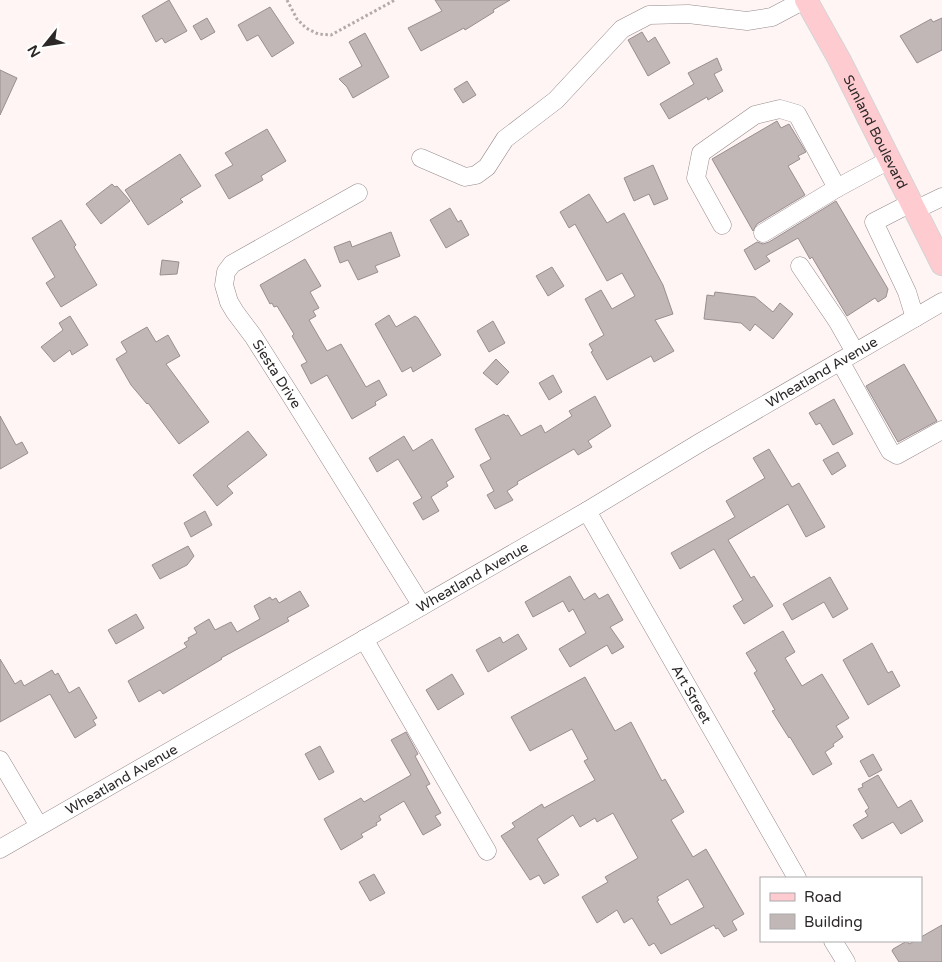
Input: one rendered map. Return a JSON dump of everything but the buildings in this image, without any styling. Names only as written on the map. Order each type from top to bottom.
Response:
[{"type":"main road","name":"Sunland Boulevard","points":[[805,0],[839,59],[889,160],[941,258]]},
{"type":"street","points":[[421,158],[465,177],[476,175],[487,166],[505,139],[556,100],[622,29],[649,15],[688,14],[747,21],[772,17],[805,0]]},
{"type":"street","points":[[722,225],[696,178],[701,153],[755,114],[780,109],[797,114],[837,188]]},
{"type":"street","points":[[763,233],[837,188],[889,160]]},
{"type":"street","name":"Siesta Drive","points":[[358,193],[232,264],[226,272],[224,285],[229,302],[235,312],[253,336],[422,606]]},
{"type":"street","points":[[915,318],[907,292],[874,222],[913,206],[942,197]]},
{"type":"street","points":[[800,266],[838,322],[848,357],[890,451],[897,456],[942,430]]},
{"type":"street","name":"Wheatland Avenue","points":[[0,849],[587,511],[701,442],[942,302]]},
{"type":"street","name":"Art Street","points":[[587,511],[796,877]]},
{"type":"street","points":[[364,639],[487,851]]},
{"type":"street","points":[[0,760],[39,826]]},
{"type":"street","points":[[834,942],[846,962]]},
{"type":"path","points":[[287,0],[297,19],[306,28],[318,34],[331,35],[395,0]]}]
